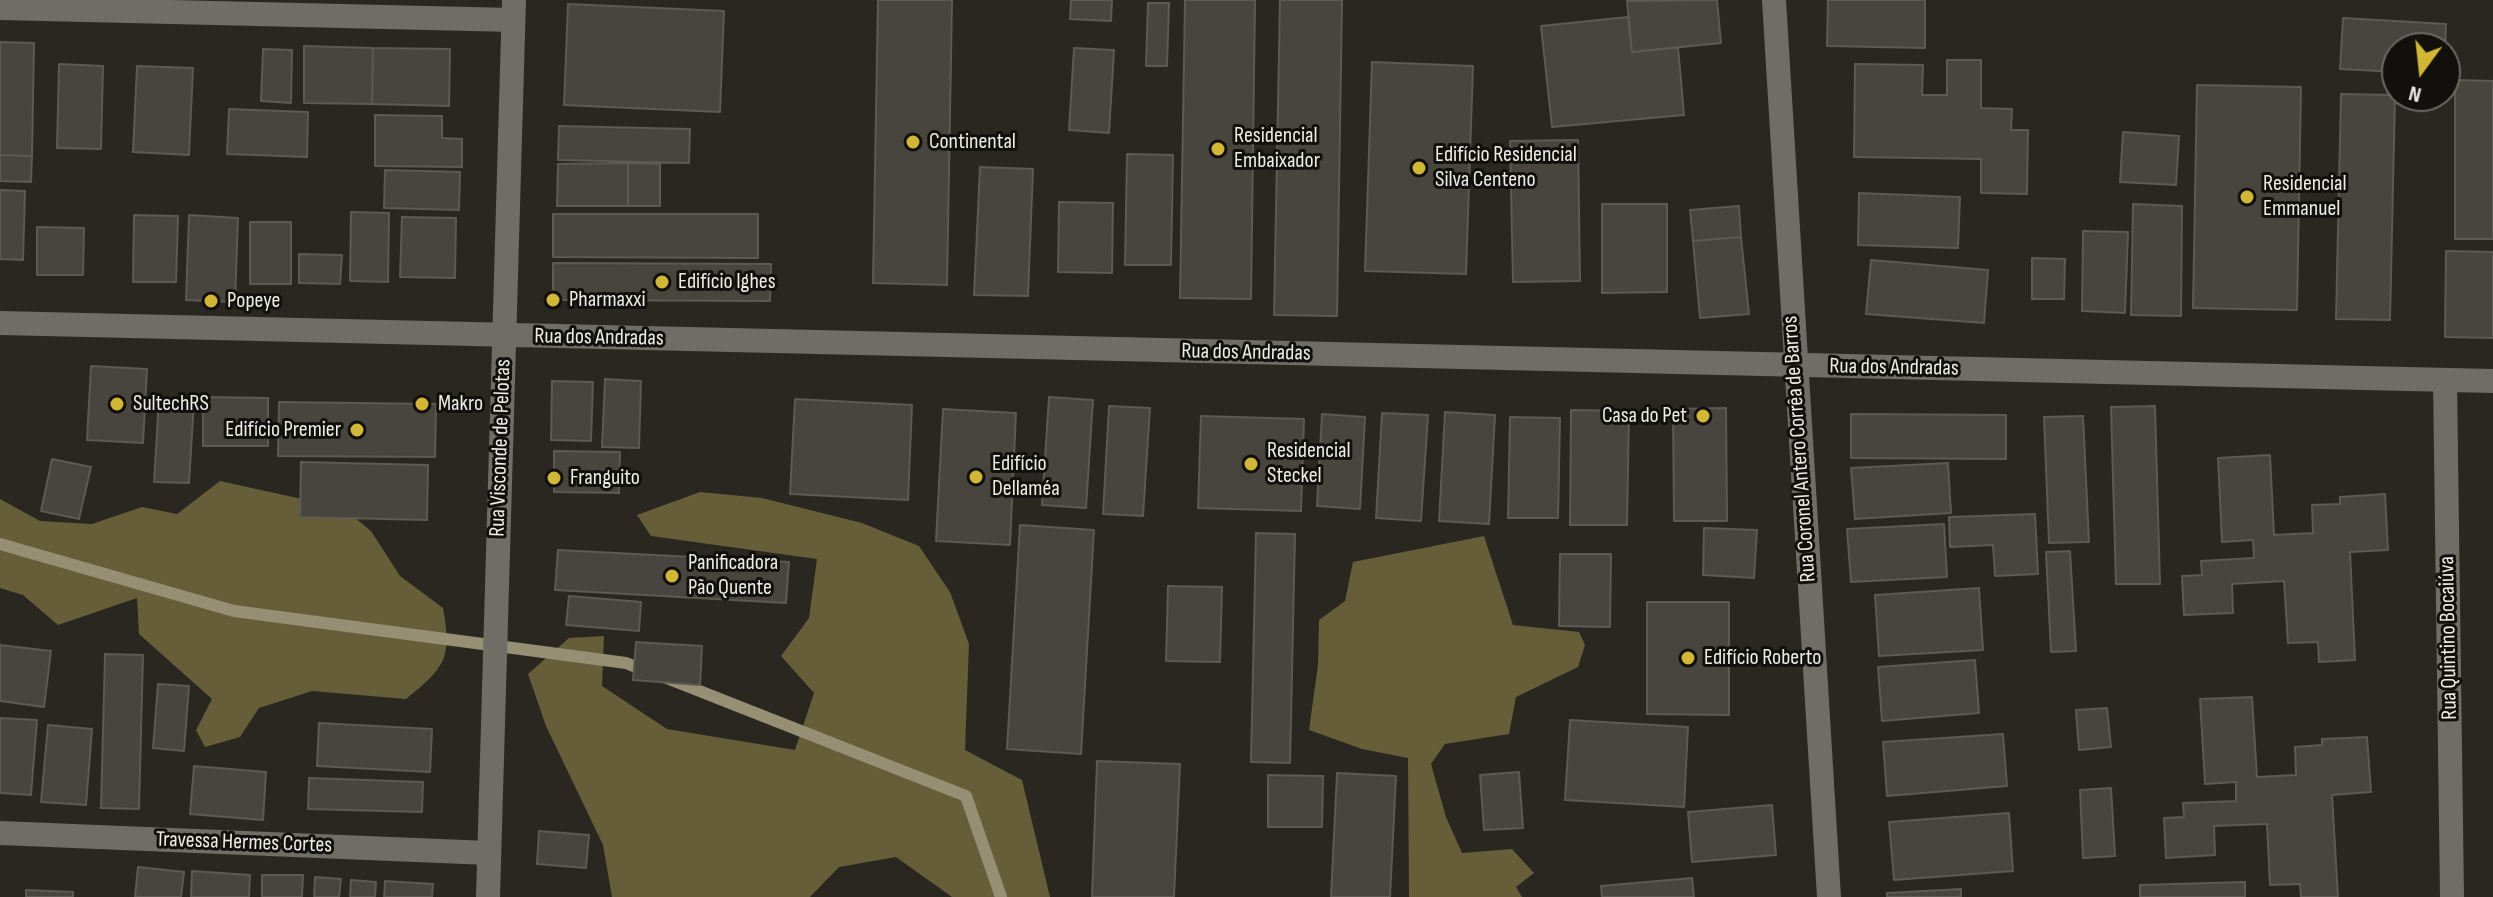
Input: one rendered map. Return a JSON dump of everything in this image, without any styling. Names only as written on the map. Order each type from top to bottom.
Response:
[{"type":"street","name":"Rua Coronel Antero Corrêa de Barros","points":[[1774,0],[1829,897]]},
{"type":"street","points":[[0,8],[514,10]]},
{"type":"street","name":"Rua Visconde de Pelotas","points":[[488,897],[514,10]]},
{"type":"street","name":"Rua dos Andradas","points":[[0,323],[2493,381]]},
{"type":"street","name":"Rua Quintino Bocaiúva","points":[[2445,380],[2452,897]]},
{"type":"street","name":"Travessa Hermes Cortes","points":[[0,833],[489,853]]},
{"type":"shaded area","points":[[220,481],[343,508],[371,531],[400,576],[443,608],[446,650],[438,669],[430,678],[406,699],[312,691],[259,708],[240,737],[205,747],[196,730],[212,699],[139,634],[137,598],[58,625],[23,595],[0,588],[0,499],[40,521],[92,524],[142,507],[177,514]]},
{"type":"shaded area","points":[[700,492],[762,498],[862,523],[919,546],[950,592],[969,644],[965,750],[1022,780],[1050,897],[952,897],[896,857],[839,867],[810,897],[612,897],[603,845],[546,726],[528,674],[569,638],[604,636],[602,686],[667,729],[795,750],[814,693],[781,656],[809,618],[817,559],[651,536],[637,515]]},
{"type":"shaded area","points":[[1484,536],[1513,625],[1579,632],[1585,645],[1578,667],[1516,697],[1509,734],[1445,744],[1431,764],[1446,817],[1462,853],[1512,849],[1534,873],[1516,887],[1522,897],[1409,897],[1408,758],[1362,749],[1309,730],[1318,665],[1319,620],[1345,601],[1353,562]]},
{"type":"building","name":"Continental","points":[[878,0],[952,0],[947,285],[873,283]]},
{"type":"building","points":[[1071,0],[1112,0],[1111,21],[1070,19]]},
{"type":"building","name":"Residencial Embaixador","points":[[1185,0],[1255,0],[1251,299],[1180,298]]},
{"type":"building","points":[[1280,0],[1342,0],[1337,316],[1274,315]]},
{"type":"building","points":[[1717,0],[1721,43],[1632,52],[1627,1]]},
{"type":"building","points":[[1828,0],[1925,0],[1925,48],[1827,46]]},
{"type":"building","points":[[1148,3],[1169,3],[1167,66],[1146,66]]},
{"type":"building","points":[[568,4],[724,11],[720,112],[564,105]]},
{"type":"building","points":[[1628,17],[1632,52],[1678,47],[1684,115],[1552,127],[1541,26]]},
{"type":"building","points":[[2343,18],[2446,24],[2446,32],[2381,32],[2381,71],[2340,69]]},
{"type":"building","points":[[0,42],[34,43],[32,156],[0,155]]},
{"type":"building","points":[[304,46],[373,48],[372,104],[304,103]]},
{"type":"building","points":[[373,48],[450,49],[449,106],[372,104]]},
{"type":"building","points":[[1074,48],[1114,50],[1109,133],[1069,130]]},
{"type":"building","points":[[263,49],[292,50],[291,103],[261,101]]},
{"type":"building","points":[[1947,60],[1981,60],[1981,108],[2012,109],[2011,130],[2028,130],[2027,194],[1981,193],[1981,159],[1854,157],[1855,64],[1923,65],[1922,95],[1947,95]]},
{"type":"building","name":"Edifício Residencial Silva Centeno","points":[[1372,62],[1473,66],[1466,274],[1365,271]]},
{"type":"building","points":[[59,64],[103,66],[101,149],[57,148]]},
{"type":"building","points":[[137,66],[193,68],[189,155],[133,152]]},
{"type":"building","points":[[2461,80],[2493,81],[2493,239],[2455,239],[2455,112],[2461,112]]},
{"type":"building","name":"Residencial Emmanuel","points":[[2197,85],[2301,87],[2297,310],[2193,308]]},
{"type":"building","points":[[2341,94],[2381,95],[2381,112],[2395,112],[2390,320],[2336,319]]},
{"type":"building","points":[[229,109],[308,112],[307,157],[227,154]]},
{"type":"building","points":[[375,115],[442,116],[442,138],[462,139],[462,167],[375,166]]},
{"type":"building","points":[[559,126],[690,129],[689,163],[558,160]]},
{"type":"building","points":[[2123,132],[2179,136],[2176,185],[2120,182]]},
{"type":"building","points":[[1578,140],[1580,281],[1513,282],[1510,141]]},
{"type":"building","points":[[1127,154],[1173,155],[1171,265],[1125,265]]},
{"type":"building","points":[[0,155],[32,156],[31,182],[0,181]]},
{"type":"building","points":[[628,163],[660,164],[660,206],[628,206]]},
{"type":"building","points":[[628,163],[628,206],[557,206],[558,164]]},
{"type":"building","points":[[980,167],[1033,169],[1028,296],[974,295]]},
{"type":"building","points":[[385,170],[460,172],[459,210],[384,208]]},
{"type":"building","points":[[0,190],[25,191],[23,260],[0,259]]},
{"type":"building","points":[[1859,193],[1960,197],[1958,248],[1858,245]]},
{"type":"building","points":[[1059,202],[1113,203],[1112,273],[1058,272]]},
{"type":"building","points":[[1602,204],[1667,204],[1667,292],[1602,293]]},
{"type":"building","points":[[2133,204],[2182,206],[2181,316],[2131,315]]},
{"type":"building","points":[[1739,206],[1741,237],[1693,241],[1690,210]]},
{"type":"building","points":[[351,212],[389,213],[388,282],[350,281]]},
{"type":"building","points":[[553,214],[758,214],[758,258],[553,257]]},
{"type":"building","points":[[134,215],[178,216],[176,282],[133,282]]},
{"type":"building","points":[[189,215],[238,218],[235,302],[186,300]]},
{"type":"building","points":[[402,217],[456,218],[455,278],[400,277]]},
{"type":"building","points":[[250,222],[291,222],[291,284],[250,284]]},
{"type":"building","points":[[37,227],[84,228],[83,275],[37,275]]},
{"type":"building","points":[[2083,231],[2128,232],[2125,313],[2082,311]]},
{"type":"building","points":[[1741,237],[1749,314],[1700,318],[1693,241]]},
{"type":"building","points":[[2446,251],[2493,252],[2493,338],[2445,337]]},
{"type":"building","points":[[299,254],[342,255],[340,284],[299,283]]},
{"type":"building","points":[[2032,258],[2065,259],[2064,299],[2032,299]]},
{"type":"building","points":[[1871,260],[1988,270],[1984,323],[1866,314]]},
{"type":"building","name":"Edifício Ighes","points":[[553,263],[771,264],[770,301],[553,300]]},
{"type":"building","name":"SultechRS","points":[[91,366],[147,369],[143,443],[87,440]]},
{"type":"building","points":[[605,379],[641,381],[639,448],[602,447]]},
{"type":"building","points":[[552,381],[593,382],[591,441],[551,440]]},
{"type":"building","points":[[203,397],[268,398],[268,446],[203,446]]},
{"type":"building","points":[[1049,397],[1093,400],[1086,508],[1042,505]]},
{"type":"building","points":[[159,399],[194,401],[189,483],[154,482]]},
{"type":"building","points":[[795,399],[912,405],[908,500],[790,494]]},
{"type":"building","name":"Edifício Premier","points":[[279,402],[436,404],[435,457],[278,456]]},
{"type":"building","points":[[1109,406],[1150,408],[1143,516],[1103,514]]},
{"type":"building","points":[[2155,406],[2160,584],[2116,584],[2111,407]]},
{"type":"building","points":[[1726,408],[1727,521],[1674,521],[1673,409]]},
{"type":"building","name":"Edifício Dellaméa","points":[[943,409],[1016,413],[1010,545],[936,541]]},
{"type":"building","points":[[1571,410],[1629,411],[1627,525],[1570,525]]},
{"type":"building","points":[[1445,412],[1495,415],[1489,524],[1439,521]]},
{"type":"building","points":[[1382,413],[1428,415],[1421,521],[1376,518]]},
{"type":"building","points":[[1322,414],[1365,417],[1360,509],[1317,506]]},
{"type":"building","points":[[1851,414],[2006,415],[2006,459],[1851,458]]},
{"type":"building","name":"Residencial Steckel","points":[[1201,416],[1304,419],[1301,511],[1198,508]]},
{"type":"building","points":[[2083,416],[2089,542],[2049,543],[2044,417]]},
{"type":"building","points":[[1510,417],[1560,418],[1558,518],[1508,518]]},
{"type":"building","points":[[554,451],[620,452],[619,493],[554,492]]},
{"type":"building","points":[[2270,455],[2274,535],[2313,533],[2312,505],[2340,504],[2340,497],[2385,494],[2388,550],[2350,552],[2355,660],[2319,662],[2318,642],[2288,643],[2284,581],[2232,584],[2233,613],[2184,615],[2182,576],[2202,575],[2201,561],[2254,558],[2253,540],[2222,542],[2218,458]]},
{"type":"building","points":[[52,459],[91,467],[79,519],[41,511]]},
{"type":"building","points":[[301,462],[428,465],[427,520],[300,517]]},
{"type":"building","points":[[1948,463],[1951,513],[1855,519],[1851,468]]},
{"type":"building","points":[[2035,514],[2038,574],[1995,576],[1993,545],[1950,547],[1949,517]]},
{"type":"building","points":[[1944,524],[1947,577],[1851,582],[1847,529]]},
{"type":"building","points":[[1020,525],[1094,530],[1081,754],[1007,749]]},
{"type":"building","points":[[1704,528],[1757,530],[1754,578],[1703,575]]},
{"type":"building","points":[[1256,533],[1295,534],[1290,763],[1251,762]]},
{"type":"building","name":"Panificadora Pão Quente","points":[[558,550],[789,562],[786,603],[555,590]]},
{"type":"building","points":[[2070,551],[2076,651],[2051,652],[2046,552]]},
{"type":"building","points":[[1560,554],[1611,554],[1610,627],[1559,626]]},
{"type":"building","points":[[1168,586],[1222,587],[1220,662],[1166,661]]},
{"type":"building","points":[[1979,588],[1983,650],[1879,656],[1875,595]]},
{"type":"building","points":[[569,596],[641,602],[639,631],[566,625]]},
{"type":"building","name":"Edifício Roberto","points":[[1647,602],[1729,602],[1729,715],[1647,714]]},
{"type":"building","points":[[636,642],[702,646],[700,685],[633,680]]},
{"type":"building","points":[[0,645],[51,651],[44,707],[0,701]]},
{"type":"building","points":[[105,654],[143,655],[139,809],[101,808]]},
{"type":"building","points":[[1975,660],[1979,713],[1882,721],[1878,667]]},
{"type":"building","points":[[158,684],[189,686],[184,751],[153,748]]},
{"type":"building","points":[[2252,697],[2257,777],[2296,775],[2295,747],[2322,745],[2322,739],[2367,737],[2371,792],[2332,795],[2338,897],[2301,897],[2300,884],[2270,885],[2267,824],[2214,826],[2215,855],[2166,858],[2164,818],[2184,817],[2183,803],[2236,801],[2236,782],[2205,784],[2200,699]]},
{"type":"building","points":[[2107,708],[2111,747],[2079,750],[2076,710]]},
{"type":"building","points":[[0,718],[37,720],[31,795],[0,793]]},
{"type":"building","points":[[1570,720],[1688,727],[1684,807],[1565,800]]},
{"type":"building","points":[[319,723],[432,729],[430,772],[317,766]]},
{"type":"building","points":[[48,725],[92,729],[86,805],[41,802]]},
{"type":"building","points":[[2003,734],[2007,786],[1887,796],[1883,742]]},
{"type":"building","points":[[1097,761],[1180,764],[1174,897],[1092,897]]},
{"type":"building","points":[[194,766],[266,772],[263,820],[190,814]]},
{"type":"building","points":[[1519,772],[1523,828],[1484,830],[1480,775]]},
{"type":"building","points":[[1337,773],[1396,776],[1390,897],[1331,897]]},
{"type":"building","points":[[1268,775],[1323,776],[1322,827],[1268,827]]},
{"type":"building","points":[[309,778],[423,782],[422,812],[308,809]]},
{"type":"building","points":[[2111,788],[2115,856],[2083,858],[2080,790]]},
{"type":"building","points":[[1772,805],[1776,855],[1692,862],[1688,812]]},
{"type":"building","points":[[2009,813],[2013,871],[1894,880],[1889,822]]},
{"type":"building","points":[[539,831],[589,835],[586,868],[537,864]]},
{"type":"building","points":[[138,867],[184,872],[181,897],[135,897]]},
{"type":"building","points":[[192,871],[250,875],[249,897],[191,897]]},
{"type":"building","points":[[262,875],[303,875],[302,897],[262,897]]},
{"type":"building","points":[[315,877],[341,879],[339,897],[314,897]]},
{"type":"building","points":[[1692,878],[1694,897],[1602,897],[1601,886]]},
{"type":"building","points":[[351,880],[376,882],[375,897],[350,897]]},
{"type":"building","points":[[385,881],[433,884],[432,897],[384,897]]},
{"type":"building","points":[[2245,882],[2245,897],[2140,897],[2140,885]]},
{"type":"building","points":[[1961,889],[1961,897],[1887,897],[1887,893]]},
{"type":"building","points":[[26,890],[73,892],[73,897],[26,897]]},
{"type":"waterway","points":[[0,544],[234,611],[626,663],[646,671]]},
{"type":"waterway","points":[[664,677],[966,796],[1001,897]]},
{"type":"place","name":"Continental","points":[[913,142]]},
{"type":"place","name":"Residencial Embaixador","points":[[1218,149]]},
{"type":"place","name":"Edifício Residencial Silva Centeno","points":[[1419,168]]},
{"type":"place","name":"Residencial Emmanuel","points":[[2247,197]]},
{"type":"place","name":"Edifício Ighes","points":[[662,282]]},
{"type":"place","name":"Pharmaxxi","points":[[553,300]]},
{"type":"place","name":"Popeye","points":[[211,301]]},
{"type":"place","name":"SultechRS","points":[[117,404]]},
{"type":"place","name":"Makro","points":[[422,404]]},
{"type":"place","name":"Casa do Pet","points":[[1703,416]]},
{"type":"place","name":"Edifício Premier","points":[[357,430]]},
{"type":"place","name":"Residencial Steckel","points":[[1251,464]]},
{"type":"place","name":"Edifício Dellaméa","points":[[976,477]]},
{"type":"place","name":"Franguito","points":[[554,478]]},
{"type":"place","name":"Panificadora Pão Quente","points":[[672,576]]},
{"type":"place","name":"Edifício Roberto","points":[[1688,658]]}]
